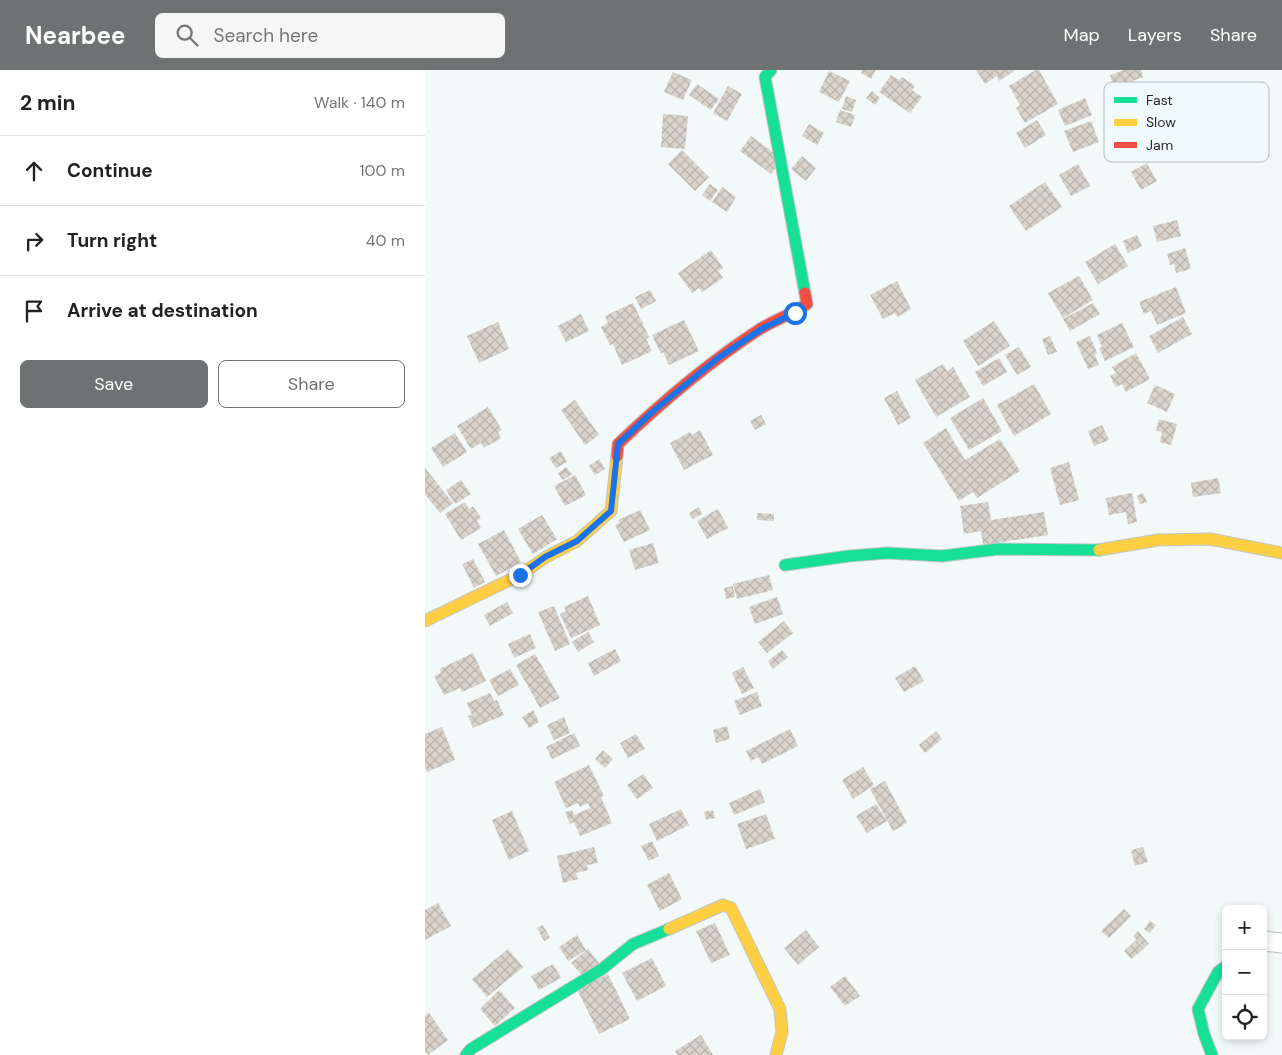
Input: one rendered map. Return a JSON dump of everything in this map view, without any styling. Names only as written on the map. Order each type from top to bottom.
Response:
[{"type":"street","points":[[425,621],[520,575],[545,557],[577,541],[611,511],[618,444],[651,413],[718,358],[763,328],[795,313],[807,304],[765,77],[771,70]]},
{"type":"street","points":[[785,566],[849,556],[887,553],[942,556],[999,549],[1104,550],[1158,540],[1210,539],[1282,553]]},
{"type":"street","points":[[466,1055],[471,1050],[602,969],[633,944],[723,905],[731,908],[780,1009],[782,1032],[776,1055]]},
{"type":"street","points":[[1267,941],[1282,943]]},
{"type":"street","points":[[1212,1055],[1204,1034],[1198,1009],[1218,972],[1222,969]]},
{"type":"building","points":[[862,70],[876,70],[871,79],[861,73]]},
{"type":"building","points":[[976,70],[1014,71],[999,81],[997,76],[985,84]]},
{"type":"building","points":[[1039,70],[1058,104],[1025,123],[1016,108],[1020,105],[1009,86]]},
{"type":"building","points":[[1124,70],[1141,70],[1143,77],[1130,82],[1112,82],[1110,75]]},
{"type":"building","points":[[829,71],[850,81],[839,102],[819,92]]},
{"type":"building","points":[[673,72],[692,80],[683,100],[664,92]]},
{"type":"building","points":[[891,75],[899,80],[902,77],[915,86],[912,90],[922,97],[910,113],[879,92]]},
{"type":"building","points":[[697,84],[719,99],[711,110],[689,95]]},
{"type":"building","points":[[728,86],[742,94],[727,121],[713,113]]},
{"type":"building","points":[[872,91],[880,98],[875,105],[866,98]]},
{"type":"building","points":[[846,96],[856,100],[852,112],[842,109]]},
{"type":"building","points":[[1085,98],[1092,115],[1065,126],[1058,110]]},
{"type":"building","points":[[840,110],[855,115],[851,127],[836,122]]},
{"type":"building","points":[[663,114],[688,116],[685,149],[661,147]]},
{"type":"building","points":[[1037,120],[1046,135],[1025,148],[1016,133]]},
{"type":"building","points":[[1091,121],[1099,142],[1073,152],[1064,131]]},
{"type":"building","points":[[809,124],[824,133],[817,145],[802,136]]},
{"type":"building","points":[[751,136],[782,159],[771,174],[740,151]]},
{"type":"building","points":[[682,150],[709,177],[695,191],[668,164]]},
{"type":"building","points":[[802,156],[816,168],[806,181],[791,169]]},
{"type":"building","points":[[1147,163],[1157,181],[1141,190],[1131,172]]},
{"type":"building","points":[[1078,164],[1090,186],[1071,196],[1059,175]]},
{"type":"building","points":[[1045,182],[1062,207],[1026,231],[1009,206]]},
{"type":"building","points":[[710,184],[718,190],[710,201],[702,195]]},
{"type":"building","points":[[722,187],[736,197],[727,212],[712,202]]},
{"type":"building","points":[[1177,220],[1181,236],[1157,242],[1153,226]]},
{"type":"building","points":[[1137,235],[1142,246],[1128,253],[1123,241]]},
{"type":"building","points":[[1115,244],[1128,266],[1098,284],[1085,262]]},
{"type":"building","points":[[1185,248],[1191,269],[1176,273],[1174,264],[1170,265],[1167,254]]},
{"type":"building","points":[[711,250],[723,268],[718,271],[723,278],[702,292],[699,288],[692,293],[678,273]]},
{"type":"building","points":[[1079,276],[1093,300],[1063,318],[1048,293]]},
{"type":"building","points":[[897,281],[911,309],[897,317],[895,313],[883,319],[870,295]]},
{"type":"building","points":[[1176,287],[1186,313],[1157,325],[1151,311],[1144,314],[1139,302]]},
{"type":"building","points":[[650,290],[656,301],[641,309],[635,297]]},
{"type":"building","points":[[633,303],[649,337],[646,339],[652,351],[622,365],[613,344],[610,345],[601,327],[608,323],[605,316]]},
{"type":"building","points":[[1093,303],[1100,314],[1070,331],[1063,319]]},
{"type":"building","points":[[581,314],[589,331],[566,342],[558,326]]},
{"type":"building","points":[[1183,317],[1192,334],[1158,353],[1149,336]]},
{"type":"building","points":[[684,320],[699,351],[669,365],[663,352],[661,354],[652,335]]},
{"type":"building","points":[[994,321],[1010,346],[978,366],[963,341]]},
{"type":"building","points":[[498,322],[509,349],[479,363],[467,336]]},
{"type":"building","points":[[1122,323],[1134,347],[1105,361],[1099,348],[1102,347],[1097,335]]},
{"type":"building","points":[[1050,336],[1057,352],[1048,355],[1042,339]]},
{"type":"building","points":[[1090,336],[1097,353],[1095,355],[1099,365],[1088,369],[1076,342]]},
{"type":"building","points":[[1019,347],[1031,367],[1017,375],[1005,355]]},
{"type":"building","points":[[1136,353],[1150,379],[1126,392],[1122,384],[1116,387],[1110,376],[1116,373],[1112,367]]},
{"type":"building","points":[[999,358],[1007,372],[983,386],[975,372]]},
{"type":"building","points":[[943,364],[947,371],[953,367],[970,397],[936,417],[915,380]]},
{"type":"building","points":[[1034,384],[1051,414],[1014,436],[997,405]]},
{"type":"building","points":[[1155,385],[1175,394],[1167,412],[1147,403]]},
{"type":"building","points":[[897,391],[911,418],[898,425],[884,398]]},
{"type":"building","points":[[983,398],[1002,431],[969,450],[950,418]]},
{"type":"building","points":[[575,400],[599,435],[585,445],[561,410]]},
{"type":"building","points":[[488,407],[502,430],[498,432],[501,438],[484,448],[481,443],[471,449],[457,426]]},
{"type":"building","points":[[761,415],[766,424],[755,430],[750,421]]},
{"type":"building","points":[[1159,419],[1177,424],[1171,445],[1160,442],[1162,432],[1156,431]]},
{"type":"building","points":[[1102,425],[1109,440],[1094,446],[1088,431]]},
{"type":"building","points":[[946,428],[965,460],[1000,439],[1020,471],[977,498],[973,492],[959,501],[923,443]]},
{"type":"building","points":[[700,430],[713,455],[684,470],[670,443],[690,432],[692,435]]},
{"type":"building","points":[[455,433],[467,452],[443,467],[431,448]]},
{"type":"building","points":[[561,451],[567,462],[556,468],[549,458]]},
{"type":"building","points":[[599,459],[605,469],[595,475],[589,466]]},
{"type":"building","points":[[1069,462],[1079,500],[1060,505],[1050,468]]},
{"type":"building","points":[[566,467],[572,474],[563,480],[558,473]]},
{"type":"building","points":[[425,468],[453,503],[440,513],[425,494]]},
{"type":"building","points":[[575,475],[586,495],[565,506],[554,486]]},
{"type":"building","points":[[1218,478],[1221,493],[1193,497],[1191,483]]},
{"type":"building","points":[[461,480],[471,494],[455,504],[446,490]]},
{"type":"building","points":[[1132,493],[1137,522],[1128,524],[1126,512],[1109,515],[1106,498]]},
{"type":"building","points":[[1143,493],[1147,502],[1140,504],[1137,496]]},
{"type":"building","points":[[465,502],[469,509],[473,506],[481,518],[477,521],[481,528],[461,540],[445,514]]},
{"type":"building","points":[[988,502],[991,520],[1044,512],[1048,535],[983,545],[981,531],[964,534],[960,506]]},
{"type":"building","points":[[699,507],[702,514],[693,519],[689,513]]},
{"type":"building","points":[[718,509],[728,528],[707,539],[697,521]]},
{"type":"building","points":[[640,510],[650,530],[624,542],[615,525],[620,523],[618,520]]},
{"type":"building","points":[[757,513],[774,514],[774,521],[757,520]]},
{"type":"building","points":[[542,515],[557,539],[533,554],[518,529]]},
{"type":"building","points":[[504,530],[521,562],[496,576],[478,544]]},
{"type":"building","points":[[653,543],[659,563],[635,570],[629,550]]},
{"type":"building","points":[[473,559],[485,582],[474,588],[462,564]]},
{"type":"building","points":[[769,575],[773,590],[737,599],[733,584]]},
{"type":"building","points":[[733,586],[735,597],[726,599],[724,588]]},
{"type":"building","points":[[588,596],[600,625],[571,638],[560,614],[566,611],[564,607]]},
{"type":"building","points":[[777,597],[783,614],[755,624],[749,607]]},
{"type":"building","points":[[507,602],[513,613],[490,626],[484,615]]},
{"type":"building","points":[[554,606],[570,644],[555,651],[538,612]]},
{"type":"building","points":[[784,621],[793,633],[767,653],[758,642]]},
{"type":"building","points":[[588,632],[594,642],[578,652],[572,642]]},
{"type":"building","points":[[530,634],[536,648],[514,658],[508,644]]},
{"type":"building","points":[[615,649],[621,661],[594,676],[588,663]]},
{"type":"building","points":[[782,650],[788,657],[773,669],[768,661]]},
{"type":"building","points":[[473,653],[486,681],[462,692],[460,688],[444,695],[434,676],[441,673],[440,669]]},
{"type":"building","points":[[535,654],[560,698],[540,708],[516,665]]},
{"type":"building","points":[[915,666],[924,681],[904,692],[895,678]]},
{"type":"building","points":[[743,667],[754,688],[742,694],[732,673]]},
{"type":"building","points":[[510,669],[519,685],[498,696],[489,680]]},
{"type":"building","points":[[757,692],[762,706],[740,715],[734,701]]},
{"type":"building","points":[[490,693],[494,701],[497,700],[504,715],[473,728],[468,716],[472,715],[467,703]]},
{"type":"building","points":[[533,710],[539,722],[529,728],[522,717]]},
{"type":"building","points":[[564,717],[570,733],[554,740],[547,725]]},
{"type":"building","points":[[727,726],[730,739],[716,743],[713,730]]},
{"type":"building","points":[[442,727],[455,760],[427,772],[425,766],[425,734]]},
{"type":"building","points":[[790,729],[798,746],[762,764],[758,757],[751,761],[746,751]]},
{"type":"building","points":[[936,731],[942,739],[925,753],[919,745]]},
{"type":"building","points":[[574,733],[580,746],[552,759],[546,747]]},
{"type":"building","points":[[636,734],[645,749],[628,758],[620,743]]},
{"type":"building","points":[[603,750],[613,759],[605,768],[595,759]]},
{"type":"building","points":[[589,765],[604,796],[601,797],[612,823],[580,836],[574,822],[570,824],[565,812],[572,810],[574,815],[590,808],[588,803],[580,807],[578,803],[566,808],[554,782]]},
{"type":"building","points":[[863,767],[874,785],[853,799],[842,780]]},
{"type":"building","points":[[643,774],[653,788],[637,799],[627,785]]},
{"type":"building","points":[[885,781],[907,823],[893,831],[870,789]]},
{"type":"building","points":[[760,789],[765,802],[734,815],[729,803]]},
{"type":"building","points":[[876,804],[887,821],[867,833],[856,816]]},
{"type":"building","points":[[681,809],[689,825],[657,841],[649,824]]},
{"type":"building","points":[[713,810],[715,818],[706,820],[704,812]]},
{"type":"building","points":[[512,811],[529,851],[509,860],[492,820]]},
{"type":"building","points":[[766,814],[775,839],[746,849],[737,824]]},
{"type":"building","points":[[652,841],[659,856],[649,861],[641,846]]},
{"type":"building","points":[[594,847],[598,863],[587,865],[588,870],[576,873],[578,879],[563,883],[557,856]]},
{"type":"building","points":[[1143,847],[1148,862],[1135,866],[1131,850]]},
{"type":"building","points":[[669,873],[682,899],[660,911],[647,885]]},
{"type":"building","points":[[438,903],[451,926],[425,940],[425,910]]},
{"type":"building","points":[[1124,909],[1131,916],[1109,938],[1101,931]]},
{"type":"building","points":[[1150,921],[1156,925],[1150,933],[1144,929]]},
{"type":"building","points":[[715,923],[730,955],[711,963],[696,931]]},
{"type":"building","points":[[543,925],[550,938],[544,941],[537,928]]},
{"type":"building","points":[[806,930],[819,947],[798,965],[784,948]]},
{"type":"building","points":[[1138,931],[1149,944],[1144,948],[1133,936]]},
{"type":"building","points":[[577,935],[586,950],[568,961],[559,947]]},
{"type":"building","points":[[1136,940],[1144,949],[1131,959],[1124,951]]},
{"type":"building","points":[[508,949],[523,967],[487,997],[472,979]]},
{"type":"building","points":[[588,949],[599,963],[583,976],[571,963]]},
{"type":"building","points":[[652,958],[666,986],[637,1001],[622,973]]},
{"type":"building","points":[[553,964],[561,978],[539,990],[531,976]]},
{"type":"building","points":[[608,974],[630,1019],[599,1034],[577,989]]},
{"type":"building","points":[[845,976],[860,996],[845,1006],[830,987]]},
{"type":"building","points":[[499,990],[515,1008],[495,1026],[480,1009]]},
{"type":"building","points":[[429,1013],[448,1040],[428,1055],[425,1051],[425,1016]]},
{"type":"building","points":[[701,1035],[713,1055],[677,1055],[675,1051]]},
{"type":"traffic: fast","points":[[771,70],[765,77],[805,293]]},
{"type":"traffic: fast","points":[[785,565],[887,553],[942,556],[999,549],[1099,550]]},
{"type":"traffic: fast","points":[[466,1055],[471,1049],[602,969],[633,944],[669,929]]},
{"type":"traffic: fast","points":[[1212,1055],[1204,1034],[1198,1009],[1218,972],[1222,969]]},
{"type":"traffic: slow","points":[[425,621],[520,575],[546,557],[577,541],[611,511],[617,456]]},
{"type":"traffic: slow","points":[[1099,550],[1158,540],[1210,539],[1282,553]]},
{"type":"traffic: slow","points":[[669,929],[723,905],[731,908],[780,1009],[782,1032],[776,1055]]},
{"type":"traffic: jam","points":[[617,456],[618,444],[669,398],[704,369],[760,329],[807,304],[805,293]]},
{"type":"route","points":[[520,575],[545,557],[577,541],[611,511],[618,444],[651,413],[718,358],[763,328],[795,313]]}]
